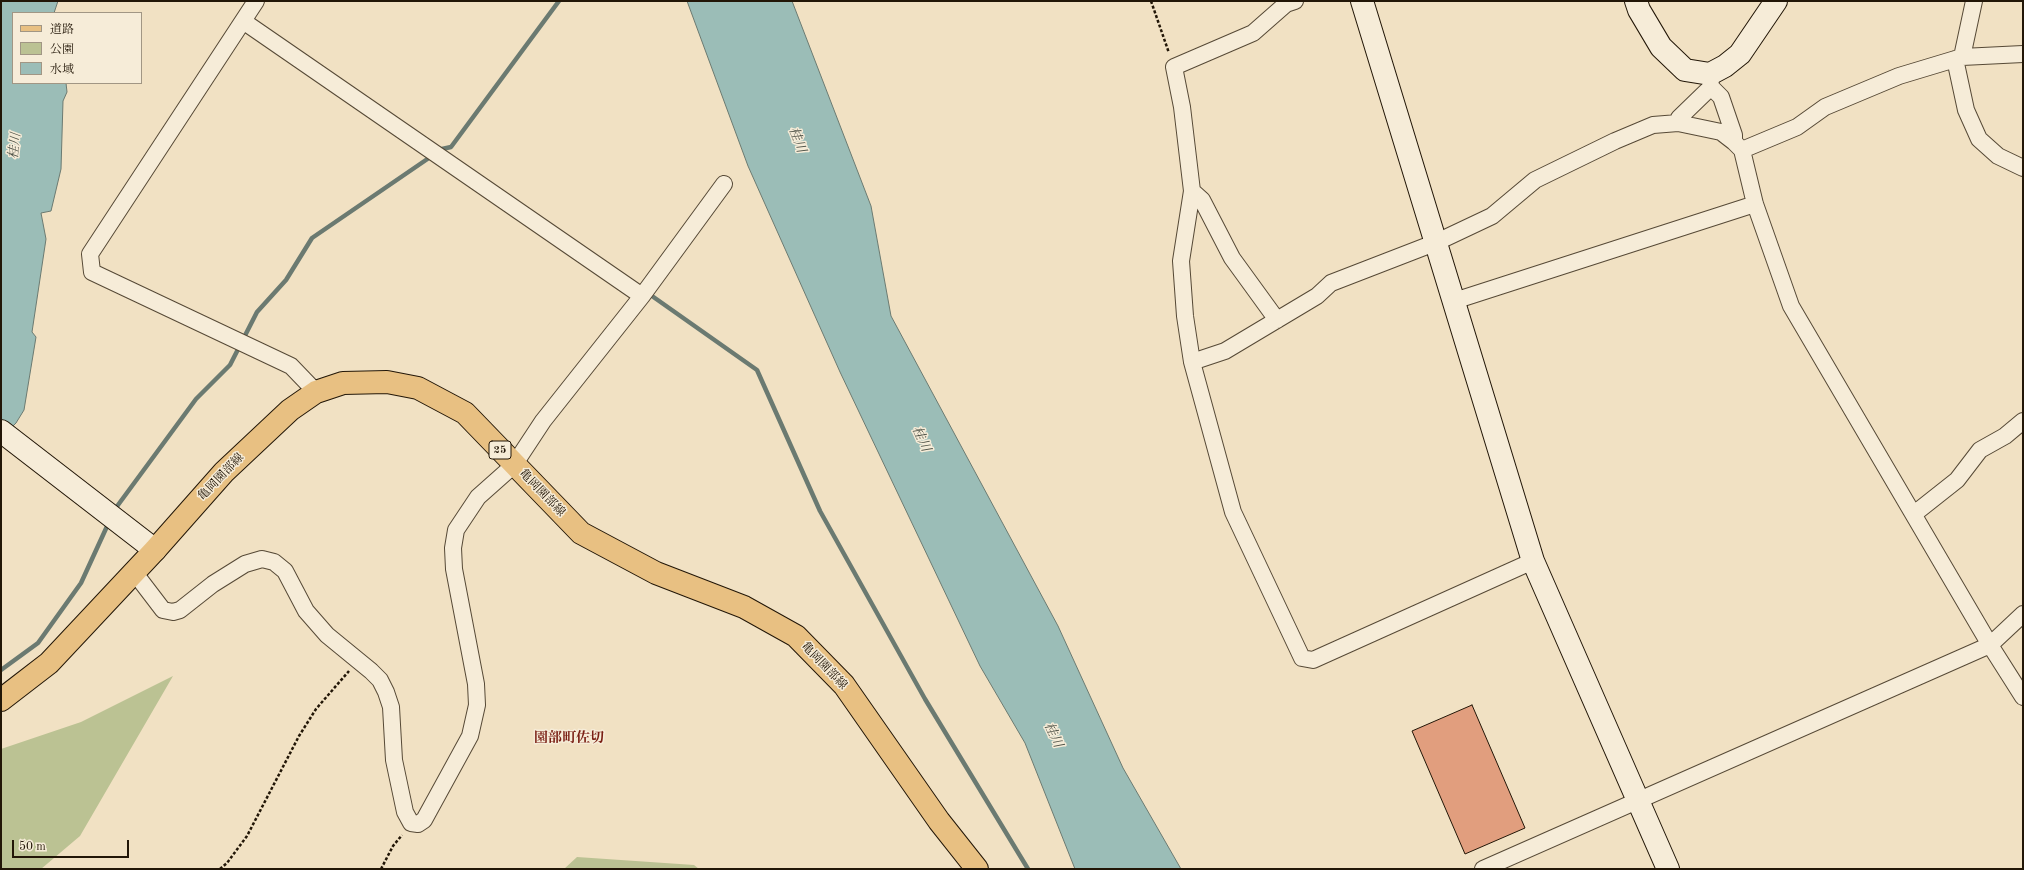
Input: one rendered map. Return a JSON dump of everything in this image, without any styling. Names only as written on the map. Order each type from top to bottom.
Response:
[{"type":"main road","name":"亀岡園部線","points":[[1,700],[49,663],[155,550],[224,472],[290,410],[316,392],[343,383],[387,382],[418,388],[465,413],[581,533],[656,573],[744,608],[796,636],[844,685],[939,821],[977,869]]},
{"type":"street","points":[[256,1],[90,254],[92,272],[291,366],[316,392]]},
{"type":"street","points":[[1295,1],[1286,4],[1253,33],[1174,66],[1182,107],[1192,191],[1181,261],[1185,316],[1192,362],[1233,512],[1302,658],[1313,660],[1533,561]]},
{"type":"street","points":[[1362,1],[1437,242],[1533,561],[1668,869]]},
{"type":"street","points":[[1636,1],[1639,10],[1661,47],[1685,70],[1710,80],[1721,97],[1791,306],[1990,645],[2023,697]]},
{"type":"street","points":[[1678,123],[1679,118],[1710,80],[1740,54],[1776,1]]},
{"type":"street","points":[[1974,1],[1959,58],[1966,110],[1979,140],[1998,156],[2023,168]]},
{"type":"street","points":[[243,21],[642,296]]},
{"type":"street","points":[[1738,146],[1797,127],[1825,107],[1856,92],[1899,76],[1959,58],[2023,54]]},
{"type":"street","points":[[1192,362],[1225,350],[1317,296],[1332,283],[1437,242],[1492,216],[1535,180],[1615,141],[1653,126],[1678,123],[1721,132],[1738,146]]},
{"type":"street","points":[[134,572],[163,610],[173,612],[180,610],[213,584],[245,564],[262,559],[274,562],[284,571],[306,612],[327,635],[380,680],[386,692],[390,707],[396,768],[405,812],[411,823],[418,824],[424,820],[470,736],[477,705],[476,684],[454,569],[453,548],[456,530],[478,497],[514,465],[543,421],[642,296],[724,184]]},
{"type":"street","points":[[1192,191],[1202,200],[1232,258],[1277,320]]},
{"type":"street","points":[[1454,301],[1756,204]]},
{"type":"street","points":[[1914,514],[1957,480],[1980,450],[2005,436],[2023,421]]},
{"type":"street","points":[[1,431],[155,550]]},
{"type":"street","points":[[1483,869],[1990,645],[2023,614]]},
{"type":"path","points":[[1150,1],[1174,66]]},
{"type":"path","points":[[220,869],[227,863],[247,836],[296,743],[316,709],[358,660]]},
{"type":"path","points":[[381,869],[393,846],[411,823]]},
{"type":"green space","points":[[173,676],[80,836],[41,869],[1,869],[1,749],[81,722]]},
{"type":"green space","points":[[577,857],[694,865],[699,869],[564,869]]},
{"type":"water","name":"桂川","points":[[1,1],[58,1],[54,12],[12,12],[12,84],[66,84],[67,92],[63,101],[61,169],[51,211],[41,213],[46,239],[32,332],[36,337],[24,410],[16,423],[1,438]]},
{"type":"water","name":"桂川","points":[[687,1],[792,1],[871,206],[891,316],[1058,626],[1123,768],[1181,869],[1075,869],[1025,743],[980,666],[840,372],[748,166]]},
{"type":"building","points":[[1472,705],[1525,828],[1465,854],[1412,731]]},
{"type":"waterway","points":[[114,512],[196,399],[230,365],[257,312],[286,280],[312,238],[442,149],[451,147],[559,1]]},
{"type":"waterway","points":[[652,296],[757,370],[820,511],[925,699],[1028,869]]},
{"type":"waterway","points":[[1,670],[38,643],[81,583],[109,522]]},
{"type":"district","name":"園部町佐切","points":[[569,738]]}]
